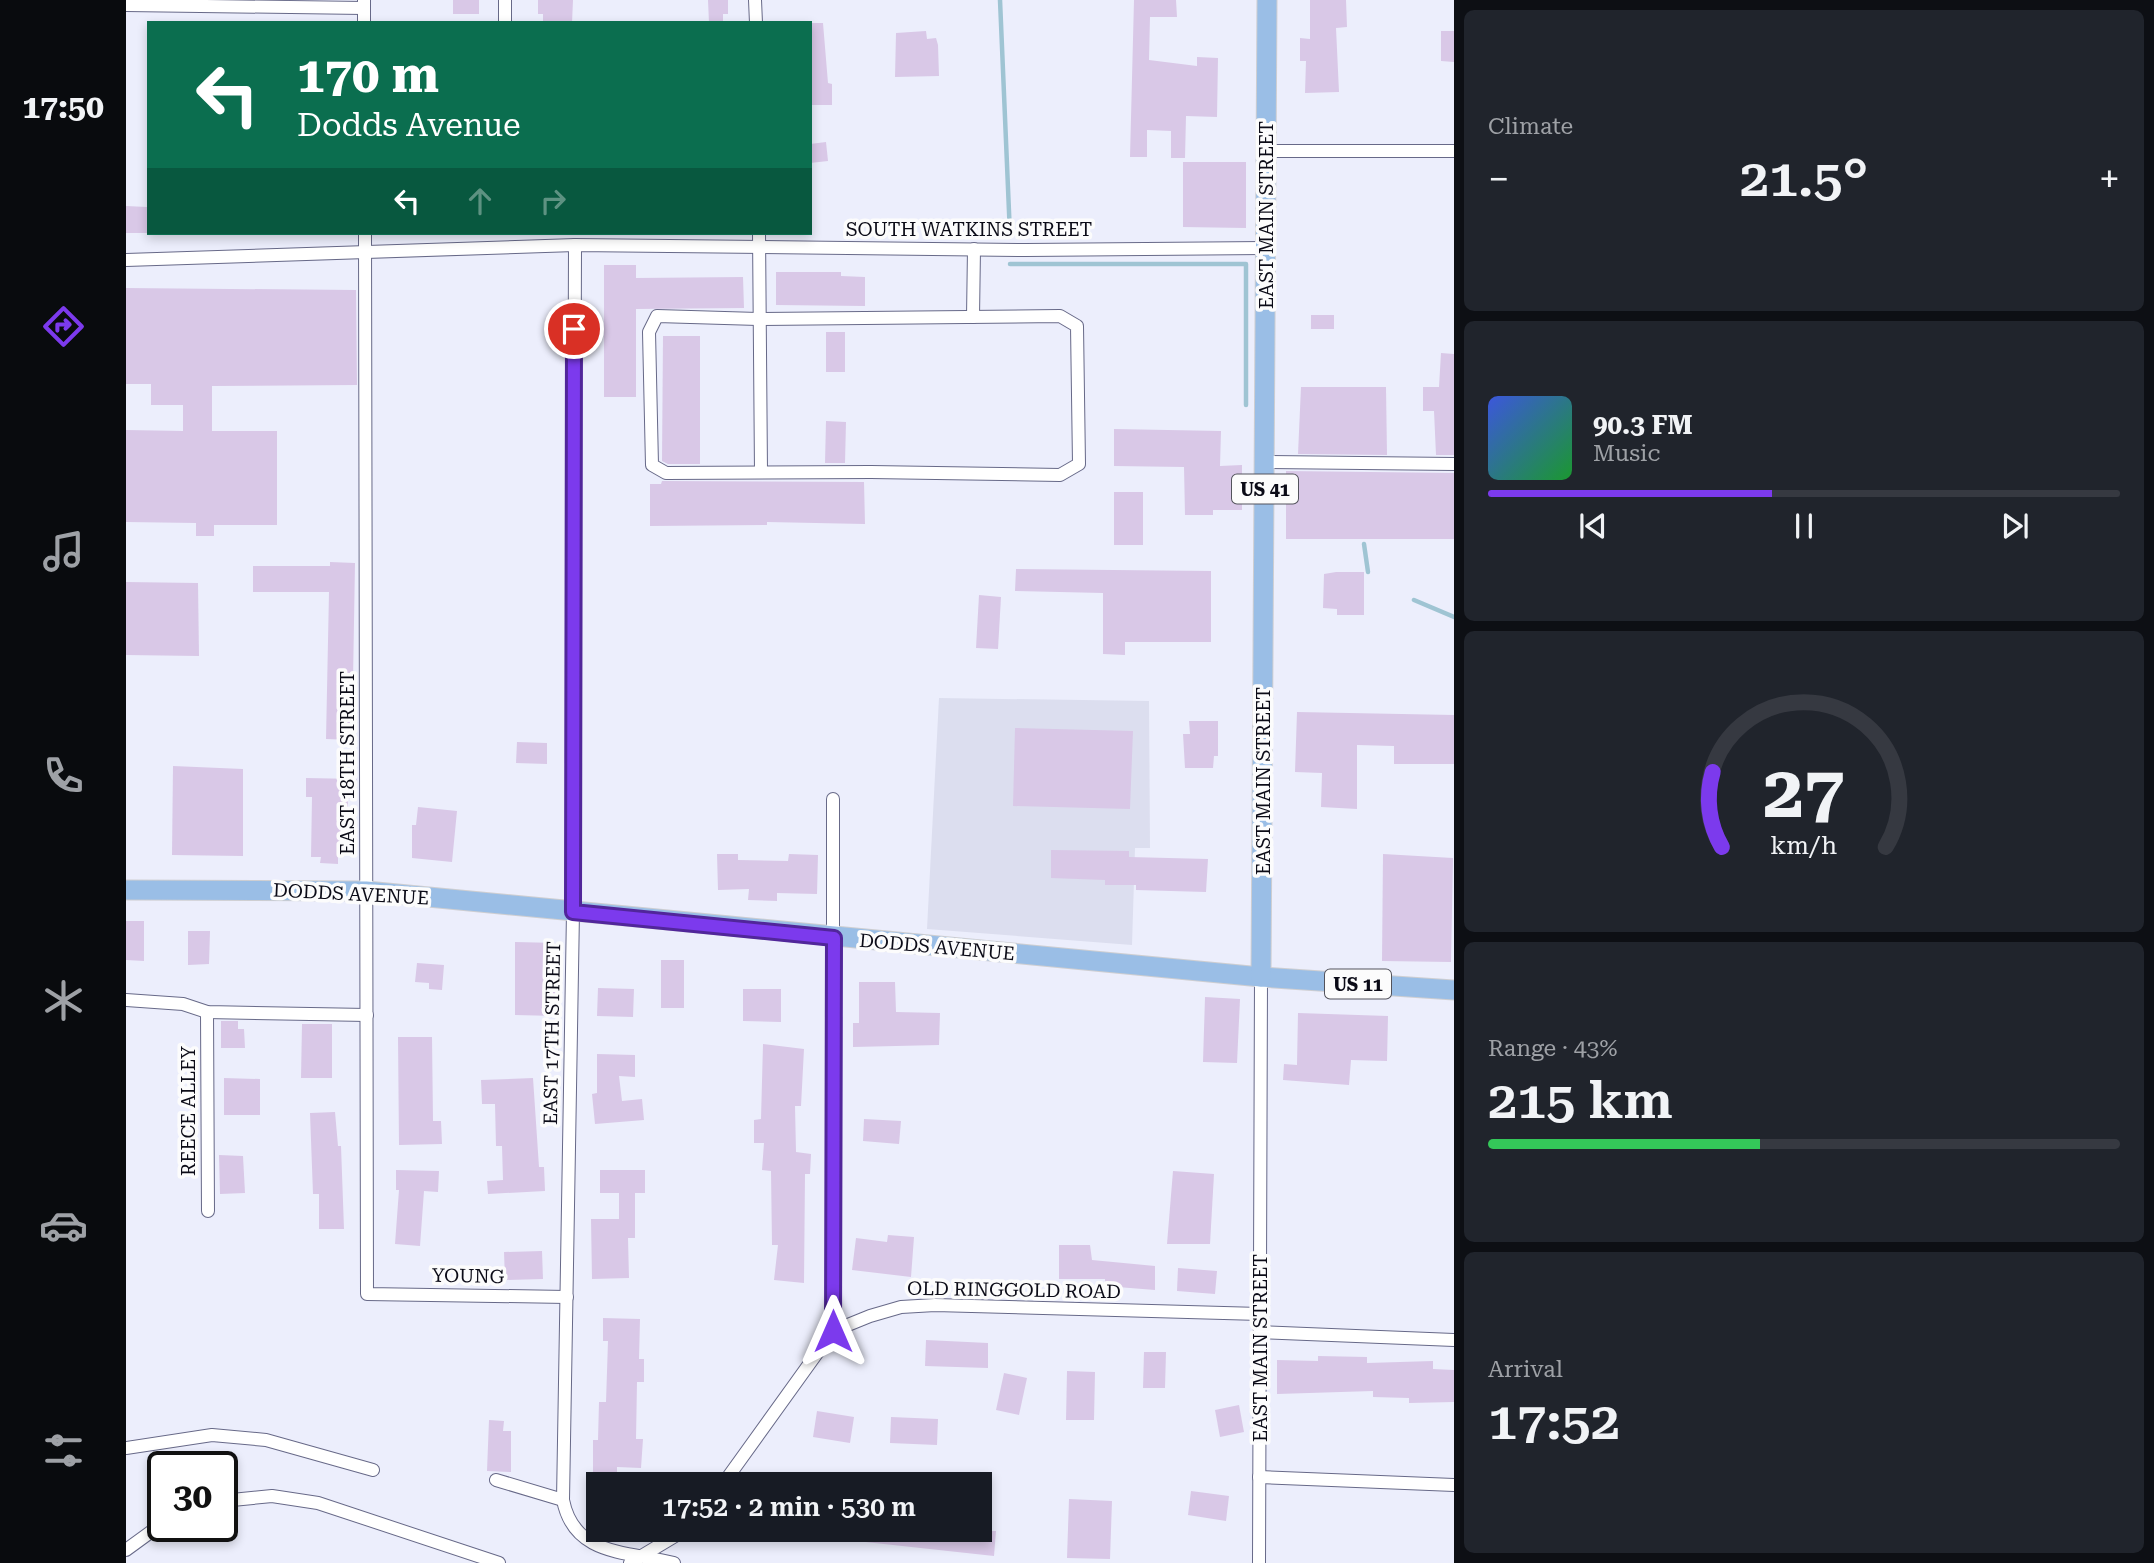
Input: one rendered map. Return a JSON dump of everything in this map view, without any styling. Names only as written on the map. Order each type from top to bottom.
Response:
[{"type":"main road","name":"EAST MAIN STREET","points":[[1261,978],[1267,0]]},
{"type":"main road","name":"DODDS AVENUE","points":[[126,890],[366,891],[1261,978],[1454,990]]},
{"type":"street","points":[[505,0],[505,21]]},
{"type":"street","points":[[755,0],[756,21]]},
{"type":"street","points":[[126,5],[155,2],[364,4]]},
{"type":"street","points":[[1266,151],[1454,151]]},
{"type":"street","name":"EAST 18TH STREET","points":[[365,235],[368,1294]]},
{"type":"street","points":[[759,235],[761,471]]},
{"type":"street","name":"SOUTH WATKINS STREET","points":[[126,260],[365,253],[504,239],[575,245],[974,250],[1265,248]]},
{"type":"street","name":"EAST 17TH STREET","points":[[575,245],[573,912],[563,1500],[572,1529],[586,1542],[674,1563]]},
{"type":"street","points":[[973,317],[974,250]]},
{"type":"street","points":[[657,316],[758,319],[1060,316],[1077,326],[1079,464],[1060,475],[761,471],[666,473],[652,465],[649,332],[657,316]]},
{"type":"street","points":[[1265,462],[1454,464]]},
{"type":"street","points":[[732,1472],[833,1331],[833,799]]},
{"type":"street","name":"EAST MAIN STREET","points":[[1259,1563],[1261,978]]},
{"type":"street","points":[[126,1000],[183,1004],[207,1012],[366,1015]]},
{"type":"street","name":"REECE ALLEY","points":[[207,1012],[208,1211]]},
{"type":"street","name":"YOUNG","points":[[368,1294],[567,1297]]},
{"type":"street","name":"OLD RINGGOLD ROAD","points":[[833,1331],[901,1307],[935,1305],[1260,1314]]},
{"type":"street","points":[[1260,1332],[1454,1340]]},
{"type":"street","points":[[126,1448],[212,1435],[266,1440],[373,1470]]},
{"type":"street","points":[[1259,1477],[1454,1485]]},
{"type":"street","points":[[496,1480],[563,1500]]},
{"type":"street","points":[[238,1499],[272,1496],[317,1503],[499,1563]]},
{"type":"street","points":[[126,1550],[147,1534]]},
{"type":"street","points":[[630,1563],[667,1542]]},
{"type":"shaded area","points":[[939,698],[1149,701],[1150,848],[1135,848],[1132,945],[927,929]]},
{"type":"building","points":[[453,0],[479,0],[479,14],[453,14]]},
{"type":"building","points":[[538,0],[573,0],[572,21],[543,21],[543,14],[538,14]]},
{"type":"building","points":[[708,0],[728,0],[728,14],[723,14],[723,21],[709,21]]},
{"type":"building","points":[[1134,0],[1176,0],[1177,17],[1150,17],[1149,60],[1197,66],[1197,57],[1218,58],[1217,117],[1186,116],[1185,158],[1171,158],[1171,131],[1147,130],[1147,157],[1130,157]]},
{"type":"building","points":[[1310,0],[1346,0],[1347,27],[1336,28],[1339,92],[1305,93],[1306,61],[1300,61],[1300,38],[1310,39]]},
{"type":"building","points":[[812,23],[823,23],[828,83],[832,84],[832,105],[812,105]]},
{"type":"building","points":[[926,31],[927,39],[936,38],[939,76],[895,77],[896,33]]},
{"type":"building","points":[[1441,31],[1454,31],[1454,62],[1441,61]]},
{"type":"building","points":[[826,142],[828,161],[812,163],[812,144]]},
{"type":"building","points":[[1183,162],[1246,162],[1246,228],[1183,227]]},
{"type":"building","points":[[126,206],[147,207],[147,233],[126,233]]},
{"type":"building","points":[[604,265],[636,265],[636,278],[743,277],[744,308],[636,309],[636,397],[604,397]]},
{"type":"building","points":[[776,272],[841,272],[841,276],[865,277],[865,306],[776,305]]},
{"type":"building","points":[[126,288],[356,290],[357,385],[212,386],[212,431],[277,431],[277,525],[214,525],[214,536],[196,536],[196,523],[126,522],[126,430],[183,431],[183,405],[151,405],[151,384],[126,384]]},
{"type":"building","points":[[1311,315],[1334,315],[1334,329],[1311,329]]},
{"type":"building","points":[[826,332],[845,332],[845,372],[826,372]]},
{"type":"building","points":[[663,336],[700,336],[700,464],[668,464],[662,461]]},
{"type":"building","points":[[1441,353],[1454,354],[1454,455],[1436,455],[1434,411],[1423,411],[1423,387],[1439,387]]},
{"type":"building","points":[[1301,387],[1386,387],[1387,455],[1298,454]]},
{"type":"building","points":[[826,421],[846,422],[845,463],[825,463]]},
{"type":"building","points":[[1114,429],[1221,431],[1220,466],[1242,465],[1242,510],[1213,510],[1213,515],[1185,515],[1184,467],[1114,466]]},
{"type":"building","points":[[1286,471],[1454,473],[1454,539],[1286,539]]},
{"type":"building","points":[[662,481],[864,482],[865,524],[767,522],[767,525],[650,526],[650,484],[661,484]]},
{"type":"building","points":[[1114,492],[1143,492],[1143,545],[1114,545]]},
{"type":"building","points":[[330,562],[355,563],[352,740],[326,739],[329,592],[253,592],[253,566],[330,566]]},
{"type":"building","points":[[1016,569],[1211,571],[1211,642],[1125,642],[1125,655],[1103,654],[1103,593],[1015,591]]},
{"type":"building","points":[[1364,572],[1364,615],[1337,615],[1337,609],[1323,608],[1324,574]]},
{"type":"building","points":[[126,582],[198,583],[199,656],[126,655]]},
{"type":"building","points":[[979,595],[1001,597],[998,649],[976,648]]},
{"type":"building","points":[[1297,712],[1454,715],[1454,764],[1394,764],[1394,746],[1357,745],[1357,809],[1321,807],[1322,773],[1295,772]]},
{"type":"building","points":[[1189,721],[1218,721],[1218,756],[1214,756],[1213,768],[1185,768],[1183,734],[1190,734]]},
{"type":"building","points":[[1015,728],[1133,731],[1130,809],[1013,806]]},
{"type":"building","points":[[517,742],[547,743],[547,764],[516,763]]},
{"type":"building","points":[[173,766],[243,769],[243,856],[172,855]]},
{"type":"building","points":[[306,778],[357,779],[357,799],[348,799],[347,854],[338,854],[338,864],[320,863],[321,857],[311,857],[312,797],[306,797]]},
{"type":"building","points":[[418,807],[457,811],[452,862],[412,858],[412,825],[416,825]]},
{"type":"building","points":[[1051,850],[1129,851],[1129,857],[1208,859],[1206,892],[1136,890],[1136,885],[1105,885],[1105,880],[1051,878]]},
{"type":"building","points":[[717,854],[738,854],[738,860],[788,861],[789,854],[818,855],[817,894],[777,893],[777,901],[748,900],[749,889],[718,890]]},
{"type":"building","points":[[1383,854],[1453,858],[1451,962],[1382,961]]},
{"type":"building","points":[[126,921],[144,921],[144,961],[126,960]]},
{"type":"building","points":[[188,931],[210,931],[209,964],[188,965]]},
{"type":"building","points":[[515,942],[557,943],[556,1016],[515,1015]]},
{"type":"building","points":[[661,960],[684,960],[684,1008],[661,1008]]},
{"type":"building","points":[[417,963],[444,965],[442,990],[429,989],[429,983],[415,982]]},
{"type":"building","points":[[859,982],[895,982],[896,1012],[940,1013],[939,1045],[853,1047],[853,1023],[859,1023]]},
{"type":"building","points":[[598,988],[634,989],[633,1017],[597,1016]]},
{"type":"building","points":[[743,989],[781,989],[781,1022],[743,1021]]},
{"type":"building","points":[[1205,997],[1240,999],[1237,1063],[1203,1062]]},
{"type":"building","points":[[1298,1013],[1388,1016],[1387,1061],[1351,1060],[1349,1085],[1283,1080],[1284,1064],[1297,1065]]},
{"type":"building","points":[[221,1021],[238,1021],[238,1029],[244,1029],[245,1048],[221,1048]]},
{"type":"building","points":[[302,1024],[332,1024],[332,1078],[301,1078]]},
{"type":"building","points":[[398,1037],[432,1037],[433,1121],[441,1121],[442,1144],[399,1145]]},
{"type":"building","points":[[763,1044],[804,1049],[801,1106],[795,1106],[796,1152],[811,1154],[810,1174],[805,1174],[804,1283],[774,1280],[778,1245],[772,1245],[771,1171],[762,1170],[764,1143],[754,1143],[754,1120],[761,1119]]},
{"type":"building","points":[[597,1054],[635,1055],[635,1077],[619,1076],[622,1101],[642,1099],[644,1120],[595,1124],[592,1094],[597,1093]]},
{"type":"building","points":[[224,1078],[260,1079],[260,1115],[224,1115]]},
{"type":"building","points":[[533,1078],[539,1167],[544,1167],[545,1191],[488,1194],[487,1181],[503,1180],[502,1146],[496,1146],[495,1104],[482,1104],[481,1080]]},
{"type":"building","points":[[335,1112],[338,1146],[341,1146],[344,1229],[319,1229],[319,1194],[313,1194],[310,1113]]},
{"type":"building","points":[[864,1119],[901,1121],[899,1144],[863,1141]]},
{"type":"building","points":[[219,1155],[243,1156],[245,1193],[220,1194]]},
{"type":"building","points":[[396,1170],[439,1171],[438,1192],[424,1191],[420,1246],[395,1244],[399,1190],[396,1190]]},
{"type":"building","points":[[600,1170],[645,1170],[645,1193],[635,1193],[635,1238],[628,1238],[629,1278],[592,1279],[591,1219],[619,1219],[619,1193],[600,1193]]},
{"type":"building","points":[[1173,1171],[1214,1174],[1210,1244],[1167,1244]]},
{"type":"building","points":[[888,1235],[914,1237],[911,1277],[852,1270],[856,1238],[887,1242]]},
{"type":"building","points":[[1059,1245],[1090,1245],[1092,1260],[1155,1266],[1155,1290],[1105,1286],[1105,1279],[1059,1279]]},
{"type":"building","points":[[542,1251],[543,1279],[505,1280],[504,1252]]},
{"type":"building","points":[[1178,1268],[1217,1271],[1215,1294],[1177,1291]]},
{"type":"building","points":[[603,1318],[640,1319],[639,1359],[644,1359],[644,1382],[637,1382],[636,1439],[643,1439],[641,1468],[617,1467],[617,1472],[593,1472],[593,1440],[598,1440],[599,1402],[606,1402],[608,1341],[603,1341]]},
{"type":"building","points":[[926,1340],[988,1343],[988,1368],[925,1366]]},
{"type":"building","points":[[1144,1352],[1166,1352],[1165,1388],[1143,1388]]},
{"type":"building","points":[[1318,1356],[1367,1357],[1367,1363],[1433,1361],[1433,1369],[1454,1370],[1454,1402],[1409,1403],[1409,1398],[1373,1397],[1373,1391],[1277,1394],[1277,1360],[1318,1361]]},
{"type":"building","points":[[1067,1371],[1095,1372],[1094,1420],[1066,1420]]},
{"type":"building","points":[[1004,1373],[1027,1378],[1019,1415],[996,1410]]},
{"type":"building","points":[[1239,1405],[1244,1432],[1220,1437],[1215,1410]]},
{"type":"building","points":[[817,1411],[854,1417],[850,1443],[813,1437]]},
{"type":"building","points":[[891,1417],[938,1419],[937,1445],[890,1443]]},
{"type":"building","points":[[489,1420],[504,1421],[503,1431],[511,1431],[511,1472],[487,1471]]},
{"type":"building","points":[[1191,1491],[1229,1496],[1226,1521],[1188,1515]]},
{"type":"building","points":[[1069,1499],[1112,1501],[1110,1559],[1067,1558]]},
{"type":"building","points":[[992,1531],[996,1531],[994,1556],[865,1542],[992,1542]]},
{"type":"waterway","points":[[1000,0],[1010,235]]},
{"type":"waterway","points":[[1010,264],[1246,264],[1246,405]]},
{"type":"waterway","points":[[1364,544],[1368,572]]},
{"type":"waterway","points":[[1414,600],[1454,617]]},
{"type":"route","points":[[574,329],[573,912],[834,938],[833,1331]]}]
